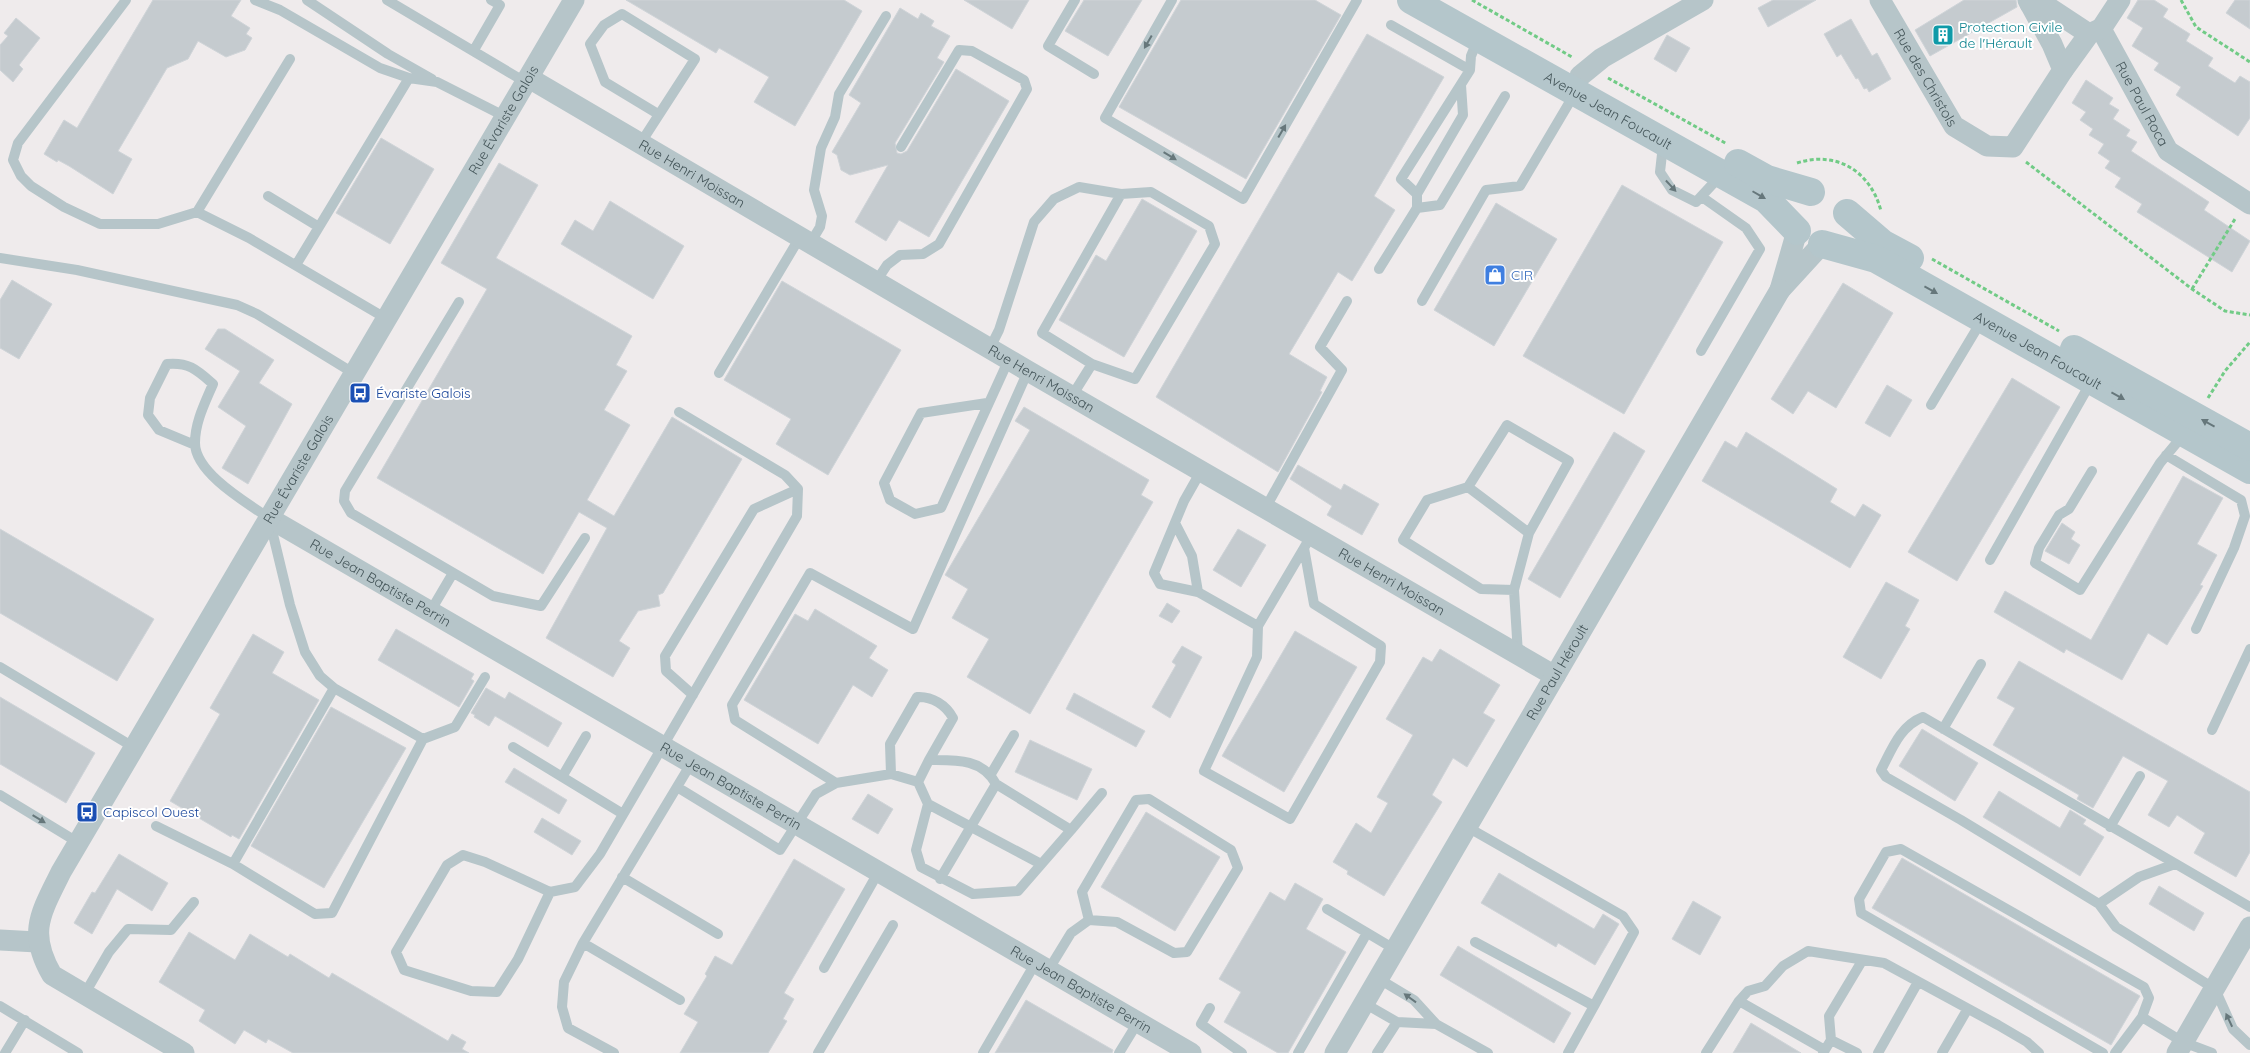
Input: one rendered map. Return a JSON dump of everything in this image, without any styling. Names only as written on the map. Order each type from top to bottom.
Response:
[{"type":"main road","name":"Avenue Jean Foucault","points":[[1411,0],[1478,38],[1578,84],[1767,179],[1810,192]]},
{"type":"main road","name":"Avenue Jean Foucault","points":[[1444,0],[1578,84],[1663,141],[1766,199],[1797,231]]},
{"type":"main road","points":[[1822,190],[1834,194],[1843,202],[1848,213],[1848,220],[1842,234],[1830,243],[1822,244],[1808,241],[1797,231],[1794,216],[1795,208],[1804,196],[1810,192],[1822,190]]},
{"type":"main road","name":"Avenue Jean Foucault","points":[[1848,213],[1882,243],[2190,425],[2250,470]]},
{"type":"main road","name":"Avenue Jean Foucault","points":[[1822,244],[1876,259],[2092,381],[2190,425],[2250,447]]},
{"type":"street","name":"Rue Évariste Galois","points":[[37,942],[39,924],[45,906],[78,843],[574,0]]},
{"type":"street","points":[[1578,84],[1602,58],[1703,0]]},
{"type":"street","name":"Rue des Christols","points":[[1880,0],[1954,126],[1987,146],[2013,147]]},
{"type":"street","points":[[2013,147],[2063,70],[2120,0]]},
{"type":"street","points":[[2029,2],[2052,44],[2063,70]]},
{"type":"street","points":[[2029,2],[2048,7],[2095,31]]},
{"type":"street","name":"Rue Paul Roca","points":[[2095,31],[2168,151],[2248,202]]},
{"type":"street","name":"Rue Henri Moissan","points":[[528,80],[877,280],[1028,371],[1201,471],[1265,509],[1308,542],[1518,654],[1555,676]]},
{"type":"street","name":"Rue Paul Héroult","points":[[1780,290],[1797,231]]},
{"type":"street","name":"Rue Paul Héroult","points":[[1335,1053],[1468,828],[1780,290],[1822,244]]},
{"type":"street","name":"Rue Jean Baptiste Perrin","points":[[270,518],[1043,965],[1191,1053]]},
{"type":"street","points":[[2184,1049],[2250,927]]},
{"type":"street","points":[[0,940],[37,942],[42,958],[52,975],[184,1053]]},
{"type":"lane","points":[[126,0],[18,143],[13,160],[21,176],[31,186],[64,207],[100,224],[158,224],[197,212],[290,59]]},
{"type":"lane","points":[[255,0],[280,10],[380,68],[409,78],[438,82]]},
{"type":"lane","points":[[307,0],[388,54],[506,117]]},
{"type":"lane","points":[[387,0],[528,80]]},
{"type":"lane","points":[[474,50],[500,5],[491,0]]},
{"type":"lane","points":[[1075,0],[1048,46],[1094,74]]},
{"type":"lane","points":[[1172,0],[1105,118],[1243,199],[1357,0]]},
{"type":"lane","points":[[640,144],[695,58],[622,14],[604,25],[590,44],[605,82],[658,114]]},
{"type":"lane","points":[[719,374],[806,240],[820,227],[822,216],[814,190],[821,148],[835,117],[839,94],[886,16]]},
{"type":"lane","points":[[1391,25],[1470,70]]},
{"type":"lane","points":[[1417,194],[1401,179],[1470,70],[1471,56],[1478,38]]},
{"type":"lane","points":[[877,280],[887,265],[900,255],[923,254],[939,244],[1028,89],[1024,80],[972,51],[959,50],[901,147]]},
{"type":"lane","points":[[296,265],[409,78]]},
{"type":"lane","points":[[1422,301],[1486,190],[1520,186],[1578,84]]},
{"type":"lane","points":[[1379,269],[1417,208],[1417,194],[1464,115],[1460,85]]},
{"type":"lane","points":[[1417,208],[1440,205],[1505,96]]},
{"type":"lane","points":[[1663,141],[1660,172],[1672,190],[1696,202],[1722,174]]},
{"type":"lane","points":[[990,348],[999,330],[1034,222],[1054,199],[1079,187],[1121,194],[1151,192],[1209,226],[1215,244],[1135,379],[1092,364],[1042,333],[1121,194]]},
{"type":"lane","points":[[268,196],[319,227]]},
{"type":"lane","points":[[1701,351],[1760,248],[1746,228],[1702,197]]},
{"type":"lane","points":[[197,212],[250,238],[387,319]]},
{"type":"lane","points":[[0,258],[77,270],[237,304],[257,314],[355,374]]},
{"type":"lane","points":[[1265,509],[1342,370],[1320,347],[1347,301]]},
{"type":"lane","points":[[459,302],[345,491],[344,501],[351,513],[493,596],[541,606],[585,538]]},
{"type":"lane","points":[[1931,405],[1983,320]]},
{"type":"lane","points":[[987,403],[921,413],[884,482],[890,500],[915,514],[941,508],[1008,359]]},
{"type":"lane","points":[[195,445],[159,430],[148,415],[150,398],[167,364],[182,363],[200,372],[213,384],[198,422],[195,445],[212,476],[270,518],[290,605],[305,652],[320,676],[334,688],[423,739]]},
{"type":"lane","points":[[1072,396],[1092,364]]},
{"type":"lane","points":[[836,783],[735,720],[732,705],[810,573],[913,629],[1028,371]]},
{"type":"lane","points":[[1990,560],[2092,381]]},
{"type":"lane","points":[[550,892],[518,959],[497,992],[472,991],[404,970],[396,952],[447,865],[463,855],[485,862],[550,892],[575,887],[600,854],[797,516],[798,489],[785,475],[679,412]]},
{"type":"lane","points":[[1514,590],[1481,589],[1403,540],[1427,500],[1468,487],[1507,425],[1569,461],[1530,533],[1514,590],[1518,654]]},
{"type":"lane","points":[[2092,471],[2069,509],[2058,515],[2039,548],[2035,563],[2080,590],[2166,454],[2190,425]]},
{"type":"lane","points":[[2166,454],[2241,500],[2247,520],[2196,630]]},
{"type":"lane","points":[[1201,471],[1184,501],[1154,573],[1160,584],[1198,592],[1258,626]]},
{"type":"lane","points":[[1468,487],[1530,533]]},
{"type":"lane","points":[[693,694],[666,671],[665,656],[754,510],[798,489]]},
{"type":"lane","points":[[1175,523],[1192,556],[1198,592]]},
{"type":"lane","points":[[1308,542],[1314,604],[1381,646],[1380,662],[1290,819],[1204,771],[1257,658],[1258,626],[1308,542]]},
{"type":"lane","points":[[430,612],[453,573]]},
{"type":"lane","points":[[2212,730],[2250,649]]},
{"type":"lane","points":[[1944,729],[1981,664]]},
{"type":"lane","points":[[0,667],[134,748]]},
{"type":"lane","points":[[156,826],[232,864],[315,914],[332,913],[423,739],[455,727],[485,677]]},
{"type":"lane","points":[[232,864],[334,688]]},
{"type":"lane","points":[[891,774],[890,744],[917,697],[925,696],[948,707],[953,718],[918,782]]},
{"type":"lane","points":[[2250,907],[1923,717],[1912,722],[1900,734],[1881,770],[1886,777],[2099,904],[2116,927],[2215,989],[2233,1029],[2250,1046]]},
{"type":"lane","points":[[991,774],[1014,735]]},
{"type":"lane","points":[[562,777],[586,736]]},
{"type":"lane","points":[[513,747],[623,814]]},
{"type":"lane","points":[[929,760],[968,761],[991,774],[996,784],[1071,830]]},
{"type":"lane","points":[[614,1053],[568,1028],[562,1007],[564,982],[583,943],[692,762]]},
{"type":"lane","points":[[677,787],[780,850],[816,794],[836,783],[891,774],[918,782],[928,804],[1041,864]]},
{"type":"lane","points":[[2110,827],[2140,776]]},
{"type":"lane","points":[[940,878],[996,784]]},
{"type":"lane","points":[[928,804],[916,850],[921,867],[973,894],[1018,891],[1102,793]]},
{"type":"lane","points":[[0,795],[78,843]]},
{"type":"lane","points":[[983,1053],[1043,965],[1071,933],[1089,920],[1117,922],[1174,953],[1187,952],[1238,868],[1231,850],[1149,799],[1136,800],[1082,892],[1089,920]]},
{"type":"lane","points":[[1468,828],[1623,916],[1634,932],[1568,1053]]},
{"type":"lane","points":[[2103,1053],[1862,913],[1859,899],[1886,852],[1901,849],[2144,987],[2149,998],[2142,1017],[2115,1053]]},
{"type":"lane","points":[[2099,904],[2139,877],[2175,864]]},
{"type":"lane","points":[[824,968],[879,871]]},
{"type":"lane","points":[[622,878],[718,934]]},
{"type":"lane","points":[[84,995],[109,952],[128,929],[171,930],[194,902]]},
{"type":"lane","points":[[1327,910],[1396,950]]},
{"type":"lane","points":[[818,1053],[892,925]]},
{"type":"lane","points":[[1298,1053],[1367,933]]},
{"type":"lane","points":[[1475,942],[1594,1006]]},
{"type":"lane","points":[[583,943],[680,1000]]},
{"type":"lane","points":[[1706,1053],[1739,1001],[1748,991],[1765,986],[1784,966],[1808,951],[1884,963],[2020,1038],[2039,1053]]},
{"type":"lane","points":[[1739,1001],[1824,1052],[1831,1040],[1829,1016],[1862,961]]},
{"type":"lane","points":[[1379,979],[1414,1000],[1436,1024],[1488,1053]]},
{"type":"lane","points":[[1878,1053],[1918,982]]},
{"type":"lane","points":[[1364,1003],[1397,1022],[1436,1024]]},
{"type":"lane","points":[[0,1006],[78,1053]]},
{"type":"lane","points":[[1210,1008],[1201,1024],[1242,1053]]},
{"type":"lane","points":[[1942,1053],[1967,1010]]},
{"type":"lane","points":[[2142,1017],[2184,1049],[2212,1053]]},
{"type":"lane","points":[[5,1053],[25,1020]]},
{"type":"lane","points":[[1119,1053],[1138,1022]]},
{"type":"lane","points":[[1377,1053],[1397,1022]]},
{"type":"lane","points":[[1831,1040],[1857,1053]]},
{"type":"path","points":[[2181,0],[2196,27],[2250,62]]},
{"type":"path","points":[[2013,147],[2031,167],[2192,289],[2226,311],[2250,316]]},
{"type":"path","points":[[2192,289],[2248,202]]},
{"type":"path","points":[[2190,425],[2225,371],[2250,342]]},
{"type":"building","points":[[153,0],[241,0],[231,16],[250,28],[246,34],[252,38],[245,50],[226,57],[198,41],[188,59],[167,68],[118,151],[132,159],[113,194],[69,166],[58,160],[57,162],[44,154],[64,120],[77,128]]},
{"type":"building","points":[[626,0],[844,0],[862,11],[795,126],[754,102],[769,77],[719,48],[716,53]]},
{"type":"building","points":[[964,0],[1029,0],[1012,29]]},
{"type":"building","points":[[1084,0],[1142,0],[1108,56],[1065,31]]},
{"type":"building","points":[[1181,0],[1315,0],[1341,15],[1246,179],[1119,107]]},
{"type":"building","points":[[1773,0],[1816,0],[1768,27],[1758,8]]},
{"type":"building","name":"Protection Civile de l'Hérault","points":[[1964,0],[2016,0],[2017,7],[1930,56],[1915,30]]},
{"type":"building","points":[[2138,0],[2154,0],[2168,9],[2163,17],[2190,34],[2186,41],[2213,58],[2208,66],[2235,83],[2240,76],[2250,82],[2250,118],[2238,136],[2176,95],[2181,87],[2154,70],[2159,63],[2132,46],[2143,28],[2127,18]]},
{"type":"building","points":[[2235,0],[2250,0],[2250,29],[2226,13]]},
{"type":"building","points":[[900,8],[918,19],[921,13],[934,21],[931,26],[950,36],[937,58],[944,62],[895,143],[897,153],[901,154],[907,151],[956,69],[1009,101],[929,237],[899,220],[886,241],[855,222],[888,165],[850,175],[841,170],[837,155],[832,152],[861,103],[849,95]]},
{"type":"building","points":[[16,18],[40,38],[19,65],[23,69],[13,82],[0,70],[0,45],[8,36],[4,33]]},
{"type":"building","points":[[1851,19],[1872,56],[1877,53],[1891,79],[1869,92],[1867,88],[1864,89],[1858,78],[1856,79],[1841,54],[1837,57],[1824,34]]},
{"type":"building","points":[[1367,34],[1444,77],[1374,196],[1395,210],[1352,281],[1338,272],[1289,354],[1327,377],[1320,391],[1322,392],[1278,472],[1156,397]]},
{"type":"building","points":[[1667,35],[1690,48],[1676,72],[1654,59]]},
{"type":"building","points":[[2086,80],[2113,98],[2109,104],[2119,110],[2113,119],[2130,130],[2126,136],[2137,142],[2131,151],[2209,202],[2204,210],[2250,241],[2232,272],[2137,212],[2142,204],[2115,187],[2121,178],[2105,168],[2110,161],[2098,153],[2104,144],[2089,135],[2093,129],[2080,120],[2086,112],[2072,103]]},
{"type":"building","points":[[381,138],[434,169],[390,244],[336,213]]},
{"type":"building","points":[[499,163],[538,185],[496,258],[632,336],[616,365],[627,371],[604,410],[630,425],[587,500],[614,516],[672,417],[742,459],[663,593],[658,595],[660,606],[638,611],[619,641],[630,648],[613,677],[546,638],[607,528],[579,512],[543,574],[377,478],[487,289],[441,263]]},
{"type":"building","points":[[1622,185],[1723,242],[1624,414],[1523,356]]},
{"type":"building","points":[[1142,199],[1197,231],[1124,357],[1059,320],[1096,255],[1106,261]]},
{"type":"building","points":[[610,201],[684,246],[653,299],[561,244],[575,220],[593,231]]},
{"type":"building","name":"CIR","points":[[1496,203],[1557,239],[1494,346],[1434,310]]},
{"type":"building","points":[[12,280],[52,304],[19,359],[0,348],[0,300]]},
{"type":"building","points":[[782,281],[901,350],[828,475],[776,444],[791,419],[724,380]]},
{"type":"building","points":[[1843,283],[1893,313],[1836,408],[1808,391],[1793,414],[1771,399]]},
{"type":"building","points":[[218,329],[225,329],[274,360],[259,383],[292,404],[248,484],[222,468],[246,426],[218,407],[240,371],[205,349]]},
{"type":"building","points":[[2012,378],[2060,407],[1957,581],[1908,552]]},
{"type":"building","points":[[1887,385],[1912,400],[1890,437],[1865,423]]},
{"type":"building","points":[[1024,407],[1149,480],[1141,495],[1153,502],[1030,714],[967,677],[989,639],[952,618],[968,589],[945,575],[1030,430],[1015,421]]},
{"type":"building","points":[[1614,432],[1645,451],[1560,598],[1528,579]]},
{"type":"building","points":[[1746,432],[1837,489],[1830,502],[1855,517],[1863,504],[1881,515],[1850,568],[1702,481],[1725,441],[1737,448]]},
{"type":"building","points":[[1298,465],[1341,490],[1344,484],[1379,504],[1362,535],[1327,515],[1332,506],[1290,479]]},
{"type":"building","points":[[2183,476],[2223,498],[2197,544],[2217,555],[2200,585],[2203,586],[2167,645],[2148,633],[2122,680],[2066,649],[2064,653],[1994,612],[2005,591],[2091,640]]},
{"type":"building","points":[[2062,523],[2075,532],[2071,539],[2080,545],[2069,564],[2045,551]]},
{"type":"building","points":[[0,529],[154,619],[117,681],[0,613]]},
{"type":"building","points":[[1238,529],[1266,545],[1241,587],[1213,570]]},
{"type":"building","points":[[1886,582],[1919,600],[1905,626],[1910,629],[1881,679],[1843,657]]},
{"type":"building","points":[[1167,603],[1180,611],[1172,623],[1159,616]]},
{"type":"building","points":[[815,609],[877,646],[869,658],[888,670],[872,697],[853,685],[818,744],[744,700],[795,614],[808,621]]},
{"type":"building","points":[[396,629],[474,674],[471,679],[474,681],[459,707],[378,660]]},
{"type":"building","points":[[1295,631],[1357,667],[1284,792],[1222,756]]},
{"type":"building","points":[[253,634],[284,652],[272,673],[319,700],[239,839],[232,835],[231,837],[170,801],[220,714],[210,708]]},
{"type":"building","points":[[1182,646],[1202,657],[1170,718],[1152,707],[1176,665],[1172,662]]},
{"type":"building","points":[[1440,649],[1500,685],[1483,713],[1495,720],[1467,767],[1453,758],[1432,795],[1442,802],[1384,896],[1347,874],[1348,871],[1333,862],[1356,823],[1371,833],[1388,803],[1377,797],[1413,735],[1386,719],[1423,657],[1432,662]]},
{"type":"building","points":[[2019,661],[2250,792],[2250,852],[2236,877],[2194,853],[2205,833],[2177,815],[2169,827],[2148,815],[2168,781],[2123,756],[2093,808],[2077,799],[2079,795],[1993,745],[2015,708],[1997,698]]},
{"type":"building","points":[[486,688],[505,699],[509,692],[562,723],[548,747],[495,716],[489,726],[474,717],[475,715],[471,713]]},
{"type":"building","points":[[1074,693],[1145,731],[1136,747],[1066,709]]},
{"type":"building","points":[[0,697],[95,753],[66,803],[0,764]]},
{"type":"building","points":[[331,707],[406,748],[324,888],[251,846]]},
{"type":"building","points":[[1922,729],[1978,763],[1955,801],[1899,766]]},
{"type":"building","points":[[1030,740],[1092,769],[1077,800],[1015,772]]},
{"type":"building","points":[[514,768],[567,800],[559,814],[505,782]]},
{"type":"building","points":[[1999,791],[2060,828],[2070,810],[2086,820],[2083,824],[2104,837],[2080,876],[1983,817]]},
{"type":"building","points":[[868,794],[893,809],[878,834],[852,819]]},
{"type":"building","points":[[1146,812],[1220,857],[1175,931],[1101,887]]},
{"type":"building","points":[[542,818],[581,841],[572,855],[534,832]]},
{"type":"building","points":[[119,854],[168,883],[152,911],[117,889],[92,934],[74,923],[92,892],[95,893]]},
{"type":"building","points":[[1902,858],[2140,996],[2111,1045],[1872,908]]},
{"type":"building","points":[[794,859],[845,889],[784,993],[794,999],[783,1019],[787,1021],[768,1053],[680,1053],[698,1022],[684,1014],[707,976],[705,974],[715,956],[732,965]]},
{"type":"building","points":[[1499,873],[1594,929],[1603,914],[1619,924],[1595,965],[1558,943],[1556,947],[1481,903]]},
{"type":"building","points":[[1295,883],[1323,899],[1306,929],[1346,952],[1288,1053],[1278,1053],[1224,1022],[1241,992],[1219,979],[1270,892],[1285,901]]},
{"type":"building","points":[[2159,886],[2204,913],[2194,931],[2149,904]]},
{"type":"building","points":[[1693,901],[1721,917],[1700,955],[1672,939]]},
{"type":"building","points":[[189,932],[235,960],[250,934],[288,957],[290,954],[329,978],[332,973],[448,1041],[452,1034],[466,1042],[462,1049],[469,1053],[293,1053],[268,1039],[266,1043],[244,1030],[235,1044],[199,1021],[205,1010],[159,982]]},
{"type":"building","points":[[1458,946],[1571,1013],[1554,1043],[1440,975]]},
{"type":"building","points":[[1026,1000],[1113,1050],[1112,1053],[995,1053]]},
{"type":"building","points":[[1751,1023],[1801,1053],[1733,1053]]},
{"type":"place","name":"Protection Civile de l'Hérault","points":[[1943,35]]},
{"type":"place","name":"CIR","points":[[1495,275]]},
{"type":"place","name":"Évariste Galois","points":[[360,393]]},
{"type":"place","name":"Capiscol Ouest","points":[[87,812]]}]
